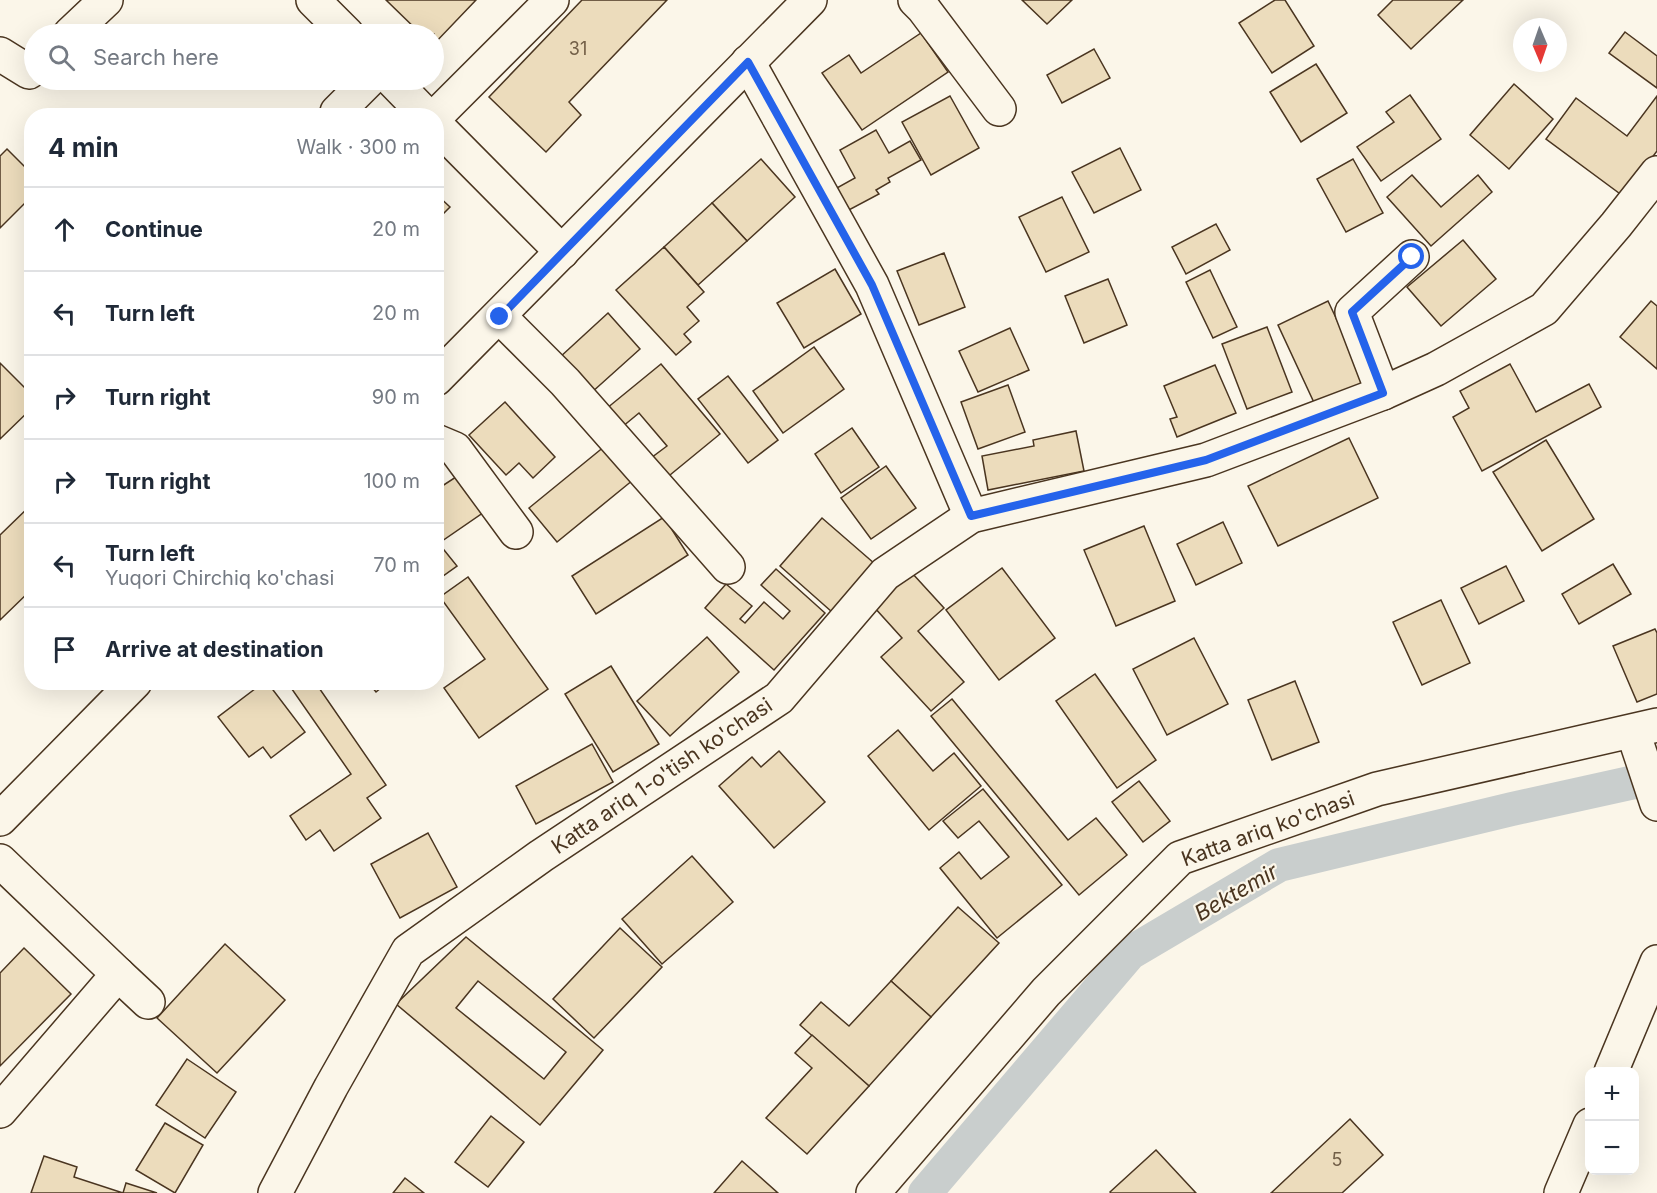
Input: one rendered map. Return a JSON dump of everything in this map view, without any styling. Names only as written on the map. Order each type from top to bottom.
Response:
[{"type":"street","points":[[81,24],[106,0]]},
{"type":"street","points":[[444,108],[552,0]]},
{"type":"street","points":[[444,371],[810,0]]},
{"type":"street","points":[[915,0],[924,8],[999,109]]},
{"type":"street","points":[[321,3],[339,24]]},
{"type":"street","points":[[0,54],[24,70]]},
{"type":"street","points":[[748,62],[872,285],[971,516]]},
{"type":"street","points":[[341,108],[359,90]]},
{"type":"street","points":[[402,90],[419,108]]},
{"type":"street","points":[[444,133],[562,252]]},
{"type":"street","name":"Katta ariq 1-o'tish ko'chasi","points":[[275,1193],[331,1087],[408,951],[541,856],[779,698],[885,574],[971,516],[1206,460],[1383,393],[1436,369],[1544,309],[1616,225],[1657,172]]},
{"type":"street","points":[[1383,393],[1352,312],[1412,257]]},
{"type":"street","points":[[500,317],[565,382],[728,567]]},
{"type":"street","points":[[444,444],[455,449],[516,532]]},
{"type":"street","points":[[0,819],[127,690]]},
{"type":"street","points":[[1645,729],[1657,804]]},
{"type":"street","name":"Katta ariq ko'chasi","points":[[873,1193],[1046,992],[1179,858],[1377,789],[1645,729]]},
{"type":"street","points":[[0,861],[148,1002]]},
{"type":"street","points":[[1613,1067],[1657,962]]},
{"type":"street","points":[[0,1111],[118,974]]},
{"type":"street","points":[[1561,1193],[1585,1137]]},
{"type":"building","points":[[386,0],[476,0],[444,34],[444,24],[411,24]]},
{"type":"building","points":[[582,0],[667,0],[569,102],[581,115],[546,152],[489,97]]},
{"type":"building","points":[[1022,0],[1072,0],[1047,24]]},
{"type":"building","points":[[1275,0],[1285,0],[1314,46],[1272,73],[1239,23]]},
{"type":"building","points":[[1393,0],[1463,0],[1411,49],[1378,15]]},
{"type":"building","points":[[1625,32],[1657,56],[1657,88],[1609,53]]},
{"type":"building","points":[[921,33],[948,72],[862,130],[822,73],[849,55],[861,73]]},
{"type":"building","points":[[1094,49],[1110,78],[1062,103],[1047,75]]},
{"type":"building","points":[[1316,64],[1347,113],[1301,142],[1270,92]]},
{"type":"building","points":[[1514,84],[1553,119],[1509,169],[1470,135]]},
{"type":"building","points":[[1410,95],[1441,139],[1381,181],[1357,147],[1394,122],[1386,112]]},
{"type":"building","points":[[950,96],[979,148],[931,175],[902,122]]},
{"type":"building","points":[[1657,96],[1657,151],[1623,196],[1546,139],[1576,98],[1627,136]]},
{"type":"building","points":[[876,130],[889,153],[910,141],[921,160],[888,178],[890,182],[876,190],[879,194],[847,211],[835,189],[855,178],[840,150]]},
{"type":"building","points":[[1120,148],[1141,190],[1094,213],[1072,172]]},
{"type":"building","points":[[7,149],[24,166],[24,204],[0,228],[0,156]]},
{"type":"building","points":[[761,159],[795,197],[747,241],[712,203]]},
{"type":"building","points":[[1353,159],[1383,213],[1346,232],[1317,179]]},
{"type":"building","points":[[1412,175],[1441,207],[1478,175],[1492,192],[1431,246],[1387,197]]},
{"type":"building","points":[[1062,197],[1089,252],[1046,272],[1019,217]]},
{"type":"building","points":[[444,201],[450,207],[444,213]]},
{"type":"building","points":[[712,203],[747,241],[698,285],[664,247]]},
{"type":"building","points":[[1216,224],[1230,250],[1186,274],[1172,247]]},
{"type":"building","points":[[1463,240],[1496,279],[1441,326],[1407,287]]},
{"type":"building","points":[[664,247],[704,292],[687,307],[699,321],[684,334],[691,342],[676,355],[616,290]]},
{"type":"building","points":[[944,253],[965,307],[919,325],[897,271]]},
{"type":"building","points":[[835,269],[861,314],[804,348],[777,303]]},
{"type":"building","points":[[1210,270],[1237,327],[1213,338],[1186,282]]},
{"type":"building","points":[[1108,279],[1127,325],[1084,343],[1065,296]]},
{"type":"building","points":[[1328,301],[1368,386],[1317,409],[1278,325]]},
{"type":"building","points":[[1651,301],[1657,306],[1657,369],[1620,337]]},
{"type":"building","points":[[608,313],[640,349],[591,393],[559,358]]},
{"type":"building","points":[[1267,327],[1292,392],[1247,409],[1222,344]]},
{"type":"building","points":[[1010,328],[1029,370],[978,392],[959,351]]},
{"type":"building","points":[[814,347],[844,389],[783,433],[753,391]]},
{"type":"building","points":[[0,363],[24,387],[24,416],[0,439]]},
{"type":"building","points":[[661,364],[720,434],[659,484],[643,464],[667,446],[639,413],[616,432],[601,413]]},
{"type":"building","points":[[1510,364],[1536,412],[1589,384],[1601,407],[1482,471],[1453,417],[1469,408],[1460,391]]},
{"type":"building","points":[[1215,365],[1236,413],[1177,437],[1170,419],[1177,417],[1164,386]]},
{"type":"building","points":[[728,376],[778,440],[748,463],[698,399]]},
{"type":"building","points":[[1008,385],[1025,432],[978,449],[961,402]]},
{"type":"building","points":[[505,402],[555,457],[533,478],[519,463],[506,475],[469,435]]},
{"type":"building","points":[[852,428],[879,467],[841,493],[815,454]]},
{"type":"building","points":[[1076,431],[1084,471],[988,490],[982,456],[1034,446],[1033,440]]},
{"type":"building","points":[[1349,438],[1378,498],[1278,546],[1248,486]]},
{"type":"building","points":[[1546,440],[1594,519],[1542,551],[1493,472]]},
{"type":"building","points":[[605,446],[633,480],[557,542],[529,508]]},
{"type":"building","points":[[886,466],[916,508],[871,539],[841,498]]},
{"type":"building","points":[[462,473],[487,510],[444,540],[444,485]]},
{"type":"building","points":[[24,512],[24,597],[0,620],[0,535]]},
{"type":"building","points":[[664,517],[688,555],[596,614],[572,576]]},
{"type":"building","points":[[822,518],[875,564],[832,612],[780,566]]},
{"type":"building","points":[[1223,522],[1242,563],[1196,585],[1177,544]]},
{"type":"building","points":[[1144,526],[1175,601],[1116,626],[1084,550]]},
{"type":"building","points":[[444,550],[457,566],[444,575]]},
{"type":"building","points":[[1613,564],[1631,594],[1579,624],[1562,594]]},
{"type":"building","points":[[1506,566],[1524,601],[1479,624],[1461,588]]},
{"type":"building","points":[[1002,568],[1055,638],[999,680],[946,610]]},
{"type":"building","points":[[776,569],[825,613],[774,670],[705,608],[726,584],[752,606],[740,619],[745,623],[764,602],[783,619],[790,611],[761,585]]},
{"type":"building","points":[[912,573],[944,608],[918,631],[964,682],[931,711],[881,657],[902,638],[874,607]]},
{"type":"building","points":[[468,577],[548,689],[479,738],[444,688],[485,659],[444,603],[444,594]]},
{"type":"building","points":[[1441,600],[1470,663],[1422,685],[1393,622]]},
{"type":"building","points":[[1655,629],[1657,633],[1657,694],[1637,702],[1613,646]]},
{"type":"building","points":[[707,637],[739,672],[670,736],[637,701]]},
{"type":"building","points":[[1194,638],[1228,704],[1167,735],[1133,669]]},
{"type":"building","points":[[611,666],[659,744],[613,772],[565,694]]},
{"type":"building","points":[[1095,674],[1156,760],[1117,788],[1056,701]]},
{"type":"building","points":[[1295,681],[1319,742],[1272,760],[1248,700]]},
{"type":"building","points":[[253,690],[273,690],[305,732],[271,758],[263,747],[249,757],[218,717]]},
{"type":"building","points":[[293,690],[321,690],[386,785],[367,798],[381,818],[334,851],[320,830],[306,840],[290,816],[351,774]]},
{"type":"building","points":[[952,699],[1068,840],[1096,818],[1127,855],[1079,895],[931,716]]},
{"type":"building","points":[[898,730],[933,771],[954,753],[981,786],[929,830],[868,756]]},
{"type":"building","points":[[592,744],[613,782],[536,824],[516,786]]},
{"type":"building","points":[[779,751],[825,802],[774,848],[719,786],[752,757],[761,767]]},
{"type":"building","points":[[1139,781],[1170,821],[1143,842],[1112,802]]},
{"type":"building","points":[[983,789],[1062,885],[997,938],[940,868],[959,852],[981,879],[1009,857],[979,821],[958,838],[943,821]]},
{"type":"building","points":[[428,833],[457,887],[400,918],[371,864]]},
{"type":"building","points":[[692,856],[733,902],[662,964],[622,919]]},
{"type":"building","points":[[958,907],[999,943],[931,1017],[891,981]]},
{"type":"building","points":[[620,928],[662,967],[594,1038],[553,999]]},
{"type":"building","points":[[466,937],[603,1050],[540,1125],[396,1004]],"holes":[[[478,981],[566,1052],[544,1079],[456,1008]]]},
{"type":"building","points":[[225,944],[285,1000],[217,1073],[157,1018]]},
{"type":"building","points":[[24,948],[71,994],[0,1066],[0,973]]},
{"type":"building","points":[[891,981],[931,1017],[869,1086],[800,1025],[821,1002],[849,1026]]},
{"type":"building","points":[[812,1035],[869,1086],[807,1154],[766,1118],[812,1068],[795,1053]]},
{"type":"building","points":[[187,1059],[236,1092],[205,1138],[156,1105]]},
{"type":"building","points":[[491,1116],[524,1142],[488,1187],[455,1162]]},
{"type":"building","points":[[1350,1119],[1383,1155],[1342,1193],[1271,1193]]},
{"type":"building","points":[[165,1123],[203,1145],[175,1193],[136,1170]]},
{"type":"building","points":[[1156,1150],[1196,1193],[1110,1192]]},
{"type":"building","points":[[44,1156],[77,1167],[74,1177],[123,1193],[31,1193]]},
{"type":"building","points":[[742,1161],[778,1193],[714,1193]]},
{"type":"building","points":[[405,1178],[424,1193],[393,1193]]},
{"type":"building","points":[[126,1183],[157,1193],[123,1193]]},
{"type":"waterway","name":"Bektemir","points":[[925,1193],[1130,953],[1279,865],[1657,777]]},
{"type":"route","points":[[500,317],[748,62],[872,285],[971,516],[1206,460],[1383,393],[1352,312],[1412,257]]}]
